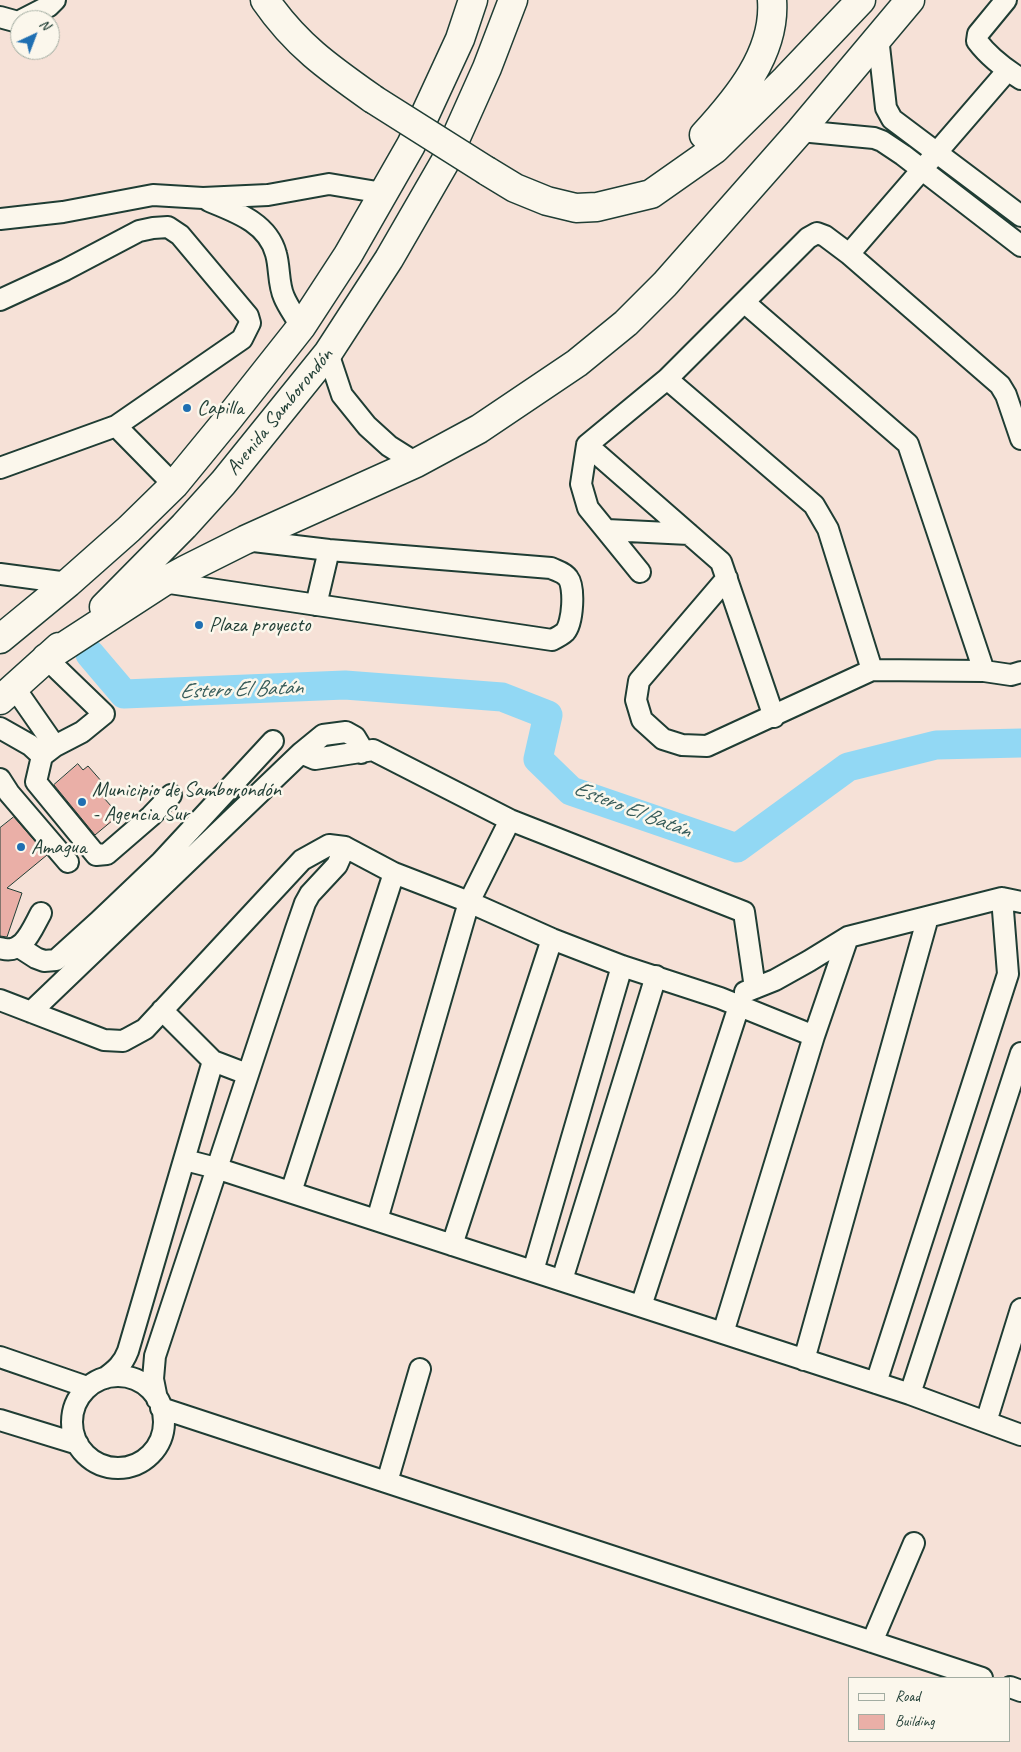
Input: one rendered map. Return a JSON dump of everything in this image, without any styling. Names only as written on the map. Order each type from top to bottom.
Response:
[{"type":"highway","points":[[265,0],[280,23],[308,51],[340,76],[377,93],[490,167],[515,188],[547,201],[576,208],[597,207],[650,194],[715,149],[786,79],[861,0]]},
{"type":"highway","points":[[284,0],[317,37],[377,93]]},
{"type":"highway","points":[[460,39],[464,0]]},
{"type":"highway","points":[[460,39],[473,0]]},
{"type":"highway","points":[[487,68],[513,0]]},
{"type":"highway","points":[[487,68],[530,0]]},
{"type":"highway","points":[[690,151],[732,104],[761,58],[772,20],[772,0]]},
{"type":"highway","points":[[490,167],[537,187],[579,196],[618,192],[640,184],[670,168],[690,151],[841,0]]},
{"type":"highway","points":[[46,658],[163,582],[245,540],[416,463],[479,428],[577,363],[626,323],[665,284],[714,230],[910,0]]},
{"type":"highway","name":"Avenida Samborondón","points":[[0,639],[68,583],[129,529],[174,485],[230,418],[301,327],[348,255],[411,145],[460,39]]},
{"type":"highway","name":"Avenida Samborondón","points":[[7,694],[105,606],[184,526],[223,483],[328,353],[384,267],[440,170],[463,124],[487,68]]},
{"type":"street","points":[[41,10],[55,0]]},
{"type":"street","points":[[849,254],[921,170],[1014,75],[977,41],[978,34],[1006,0]]},
{"type":"street","points":[[878,38],[886,108],[892,119],[1021,216]]},
{"type":"street","points":[[800,130],[874,138],[882,141],[1021,246]]},
{"type":"street","points":[[0,219],[63,212],[154,195],[203,198],[268,194],[328,184],[383,193]]},
{"type":"street","points":[[203,198],[243,215],[258,226],[269,238],[276,253],[283,296],[301,327]]},
{"type":"street","points":[[0,300],[65,270],[139,231],[168,227],[180,235],[248,316],[250,323],[242,339],[116,426],[0,468]]},
{"type":"street","points":[[640,572],[588,508],[581,484],[587,445],[667,379],[808,238],[817,234],[825,236],[849,254],[1000,385],[1006,395],[1021,440]]},
{"type":"street","points":[[744,302],[908,444],[984,671]]},
{"type":"street","points":[[328,353],[342,395],[367,426],[389,446],[416,463]]},
{"type":"street","points":[[667,379],[814,506],[828,529],[872,670]]},
{"type":"street","points":[[116,426],[174,485]]},
{"type":"street","points":[[587,445],[721,562],[774,716]]},
{"type":"street","points":[[607,530],[689,534]]},
{"type":"street","points":[[163,582],[552,640],[566,631],[570,621],[572,585],[568,577],[551,568],[329,550],[245,540]]},
{"type":"street","points":[[316,604],[329,550]]},
{"type":"street","points":[[0,574],[68,583]]},
{"type":"street","points":[[727,578],[638,681],[636,700],[642,720],[662,739],[682,746],[707,746],[872,670],[984,671],[1011,675],[1021,672]]},
{"type":"street","points":[[46,658],[104,714],[82,732],[49,751],[36,778],[36,782],[96,855],[106,854],[151,816],[170,795]]},
{"type":"street","points":[[7,694],[49,751]]},
{"type":"street","points":[[0,728],[30,745],[49,751]]},
{"type":"street","points":[[31,1012],[301,753],[323,735],[346,732],[355,737],[361,747],[361,753],[372,750],[510,820],[744,912],[755,988]]},
{"type":"street","points":[[9,947],[44,961],[56,960],[161,862],[273,741]]},
{"type":"street","points":[[3,791],[68,862]]},
{"type":"street","points":[[376,1220],[469,902],[510,820]]},
{"type":"street","points":[[0,1000],[104,1040],[123,1042],[145,1029],[302,860],[329,845],[345,847],[394,873],[469,902],[552,939],[622,966],[720,998],[814,1036]]},
{"type":"street","points":[[345,847],[337,865],[310,894],[305,903],[155,1356],[153,1379],[159,1404],[163,1428],[160,1440],[150,1454],[135,1464],[118,1467],[100,1464],[90,1458],[78,1444],[72,1427],[72,1415],[81,1393],[100,1379],[124,1376],[146,1385],[159,1404],[387,1482],[979,1677]]},
{"type":"street","points":[[291,1192],[394,873]]},
{"type":"street","points":[[720,998],[775,980],[848,937],[928,917],[1012,900],[1008,974],[876,1383]]},
{"type":"street","points":[[9,947],[26,940],[41,913]]},
{"type":"street","points":[[804,1360],[928,917]]},
{"type":"street","points":[[723,1333],[814,1036],[848,937]]},
{"type":"street","points":[[452,1245],[552,939]]},
{"type":"street","points":[[533,1271],[622,966]]},
{"type":"street","points":[[562,1280],[656,976]]},
{"type":"street","points":[[641,1306],[740,1006]]},
{"type":"street","points":[[162,1010],[214,1062],[247,1074]]},
{"type":"street","points":[[910,1394],[1021,1053]]},
{"type":"street","points":[[105,1378],[123,1362],[128,1351],[214,1062]]},
{"type":"street","points":[[185,1160],[291,1192],[910,1394],[1021,1435]]},
{"type":"street","points":[[986,1422],[1021,1310]]},
{"type":"street","points":[[0,1357],[87,1387]]},
{"type":"street","points":[[387,1482],[420,1369]]},
{"type":"street","points":[[0,1420],[78,1444]]},
{"type":"street","points":[[872,1642],[914,1543]]},
{"type":"building","name":"Municipio de Samborondón - Agencia Sur","points":[[78,764],[83,770],[88,766],[103,783],[96,789],[119,815],[95,835],[54,785]]},
{"type":"building","name":"Amagua","points":[[14,817],[47,855],[7,888],[22,893],[7,937],[0,936],[0,828]]},
{"type":"waterway","name":"Estero El Batán","points":[[90,654],[124,694],[345,685],[502,697],[548,715],[538,759],[571,791],[737,848],[848,767],[936,745],[1021,743]]},
{"type":"place","name":"Capilla","points":[[187,408]]},
{"type":"place","name":"Plaza proyecto","points":[[199,625]]},
{"type":"place","name":"Municipio de Samborondón - Agencia Sur","points":[[82,802]]},
{"type":"place","name":"Amagua","points":[[21,847]]}]
